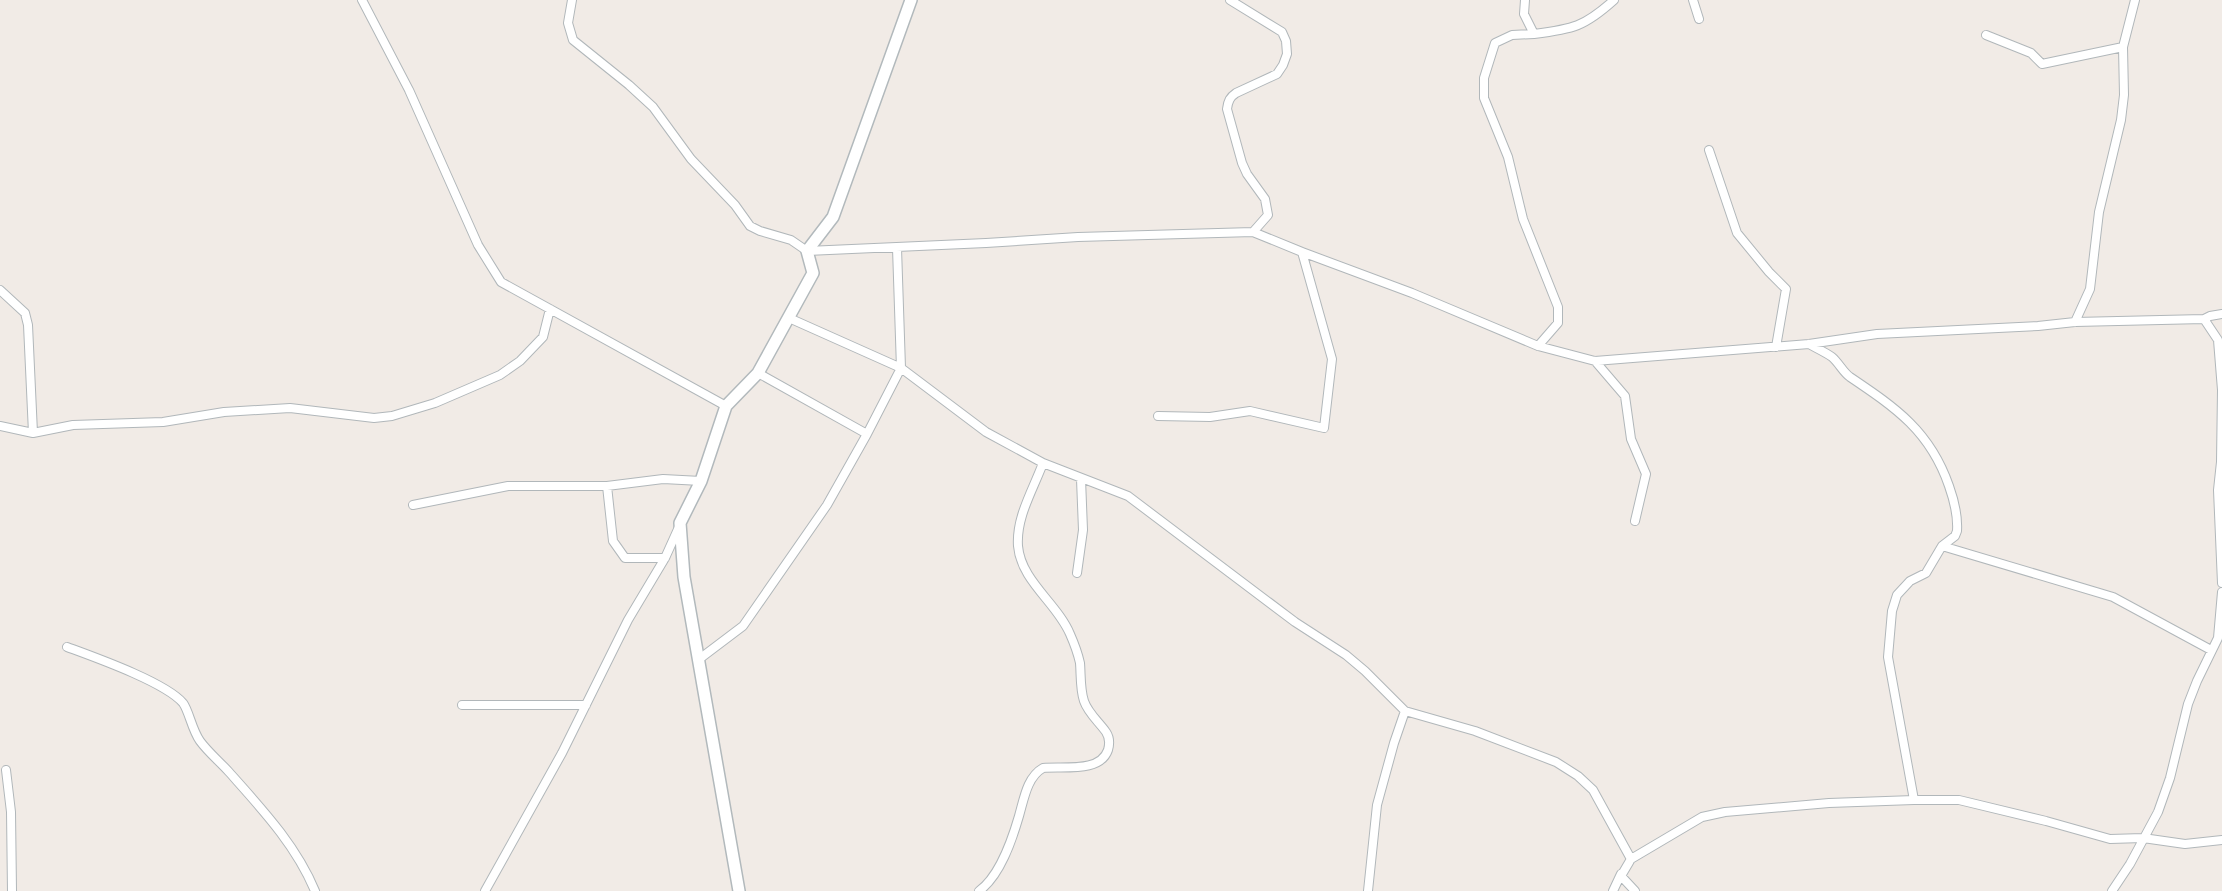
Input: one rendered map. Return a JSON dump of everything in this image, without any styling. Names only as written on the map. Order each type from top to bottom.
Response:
[{"type":"main road","points":[[739,891],[684,577],[680,523],[700,481],[726,406],[758,373],[812,274],[807,250],[833,217],[911,0]]},
{"type":"street","points":[[362,0],[409,90],[478,245],[491,269],[501,282],[726,406]]},
{"type":"street","points":[[572,0],[568,23],[573,40],[629,84],[653,107],[691,159],[735,205],[750,226],[760,231],[791,240],[807,250],[897,248],[1088,237],[1252,232],[1412,293],[1538,346],[1596,361],[1809,344],[1877,334],[2038,326],[2075,322],[2204,319],[2222,314]]},
{"type":"street","points":[[1230,0],[1282,32],[1286,41],[1286,54],[1283,66],[1277,74],[1236,92],[1228,103],[1227,109],[1242,163],[1247,174],[1265,199],[1268,215],[1252,232]]},
{"type":"street","points":[[1525,0],[1524,14],[1534,34]]},
{"type":"street","points":[[1538,346],[1558,323],[1558,307],[1523,219],[1508,157],[1484,98],[1484,78],[1495,43],[1512,35],[1534,34],[1577,26],[1592,19],[1614,0]]},
{"type":"street","points":[[1693,0],[1700,19]]},
{"type":"street","points":[[2075,322],[2090,289],[2099,212],[2121,120],[2124,96],[2124,48],[2135,0]]},
{"type":"street","points":[[1986,35],[2031,53],[2042,64],[2124,48]]},
{"type":"street","points":[[1709,150],[1737,233],[1769,272],[1786,289],[1776,346]]},
{"type":"street","points":[[698,660],[743,626],[827,505],[867,434],[900,368],[897,248]]},
{"type":"street","points":[[1158,416],[1210,417],[1250,411],[1324,428],[1332,360],[1302,252]]},
{"type":"street","points":[[0,290],[25,313],[28,325],[33,433]]},
{"type":"street","points":[[0,426],[33,433],[73,425],[163,422],[224,412],[290,408],[374,418],[392,416],[435,403],[500,375],[520,362],[543,337],[550,309]]},
{"type":"street","points":[[789,318],[900,368],[986,432],[1042,463],[1128,496],[1295,622],[1346,655],[1405,711],[1475,731],[1556,762],[1578,776],[1594,790],[1631,859]]},
{"type":"street","points":[[2204,319],[2218,340],[2222,390],[2218,490],[2222,582]]},
{"type":"street","points":[[1809,344],[1834,358],[1850,377],[1862,383],[1909,422],[1932,447],[1943,469],[1952,495],[1958,524],[1955,536],[1942,546],[1926,573],[1910,581],[1897,595],[1892,611],[1888,657],[1914,800]]},
{"type":"street","points":[[1596,361],[1625,396],[1631,439],[1646,474],[1635,520]]},
{"type":"street","points":[[758,373],[867,434]]},
{"type":"street","points":[[979,891],[994,876],[1019,817],[1024,796],[1036,772],[1043,768],[1092,765],[1103,759],[1109,745],[1107,733],[1084,702],[1079,660],[1070,632],[1052,604],[1031,579],[1018,546],[1020,524],[1042,463]]},
{"type":"street","points":[[413,505],[508,486],[607,486],[663,479],[700,481]]},
{"type":"street","points":[[1077,573],[1083,530],[1082,479]]},
{"type":"street","points":[[607,486],[613,541],[625,558],[665,558]]},
{"type":"street","points":[[485,891],[562,753],[628,620],[665,558],[680,523]]},
{"type":"street","points":[[1942,546],[2114,597],[2211,650]]},
{"type":"street","points":[[2112,891],[2130,864],[2158,812],[2170,778],[2188,704],[2218,638],[2222,592]]},
{"type":"street","points":[[67,647],[115,665],[146,680],[168,692],[183,704],[190,724],[200,741],[280,832],[306,871],[315,891]]},
{"type":"street","points":[[462,705],[586,705]]},
{"type":"street","points":[[1368,891],[1377,805],[1396,734],[1405,711]]},
{"type":"street","points":[[6,770],[11,812],[12,891]]},
{"type":"street","points":[[1621,876],[1631,859],[1702,818],[1725,812],[1829,803],[1959,800],[2046,820],[2110,839],[2143,838],[2185,844],[2222,840]]},
{"type":"street","points":[[1613,891],[1621,873],[1621,876],[1635,891]]}]
